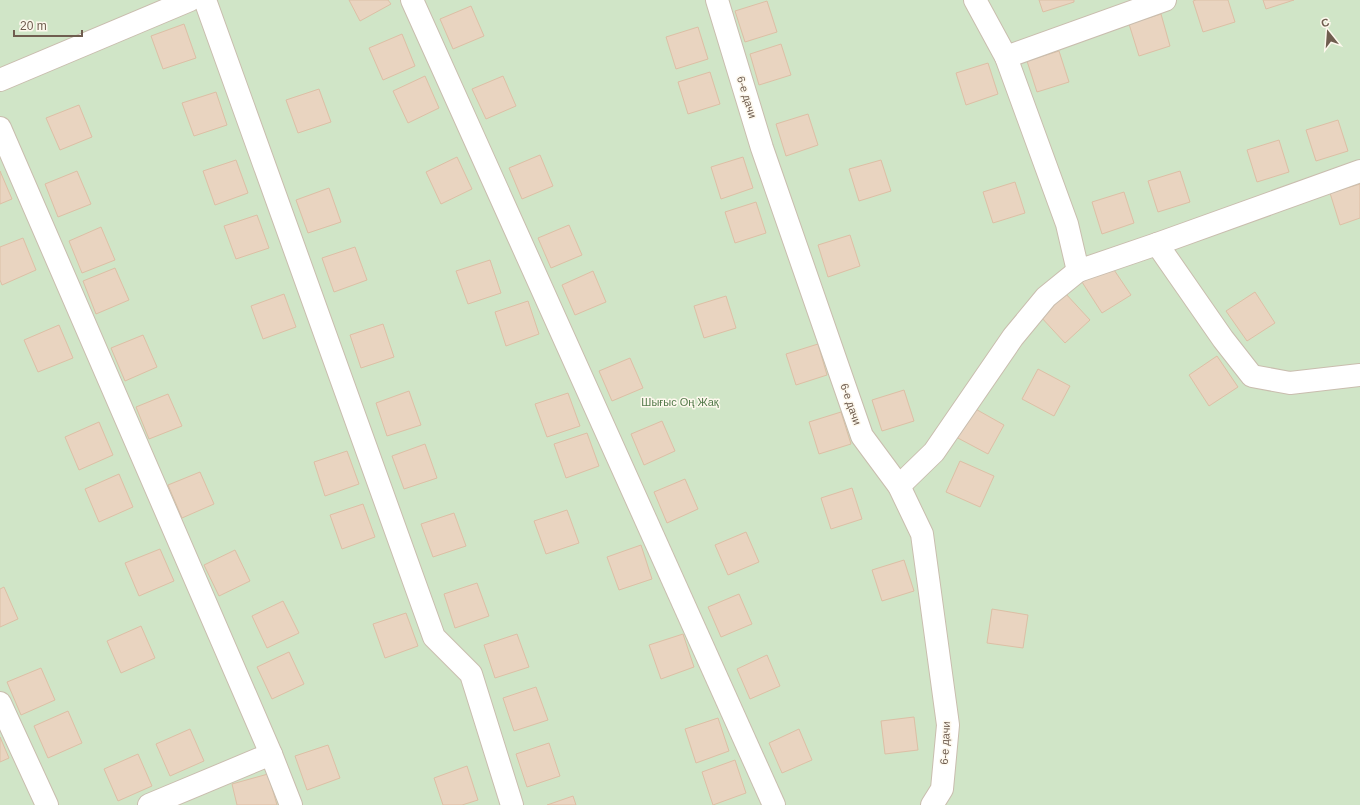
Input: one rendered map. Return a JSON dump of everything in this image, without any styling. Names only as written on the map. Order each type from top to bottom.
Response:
[{"type":"lane","points":[[0,80],[190,0]]},
{"type":"lane","points":[[205,0],[434,637],[471,674],[512,805]]},
{"type":"lane","points":[[412,0],[774,805]]},
{"type":"lane","name":"6-е дачи","points":[[717,0],[762,148],[862,436],[899,486],[922,534],[948,725],[942,788],[932,805]]},
{"type":"lane","points":[[975,0],[1006,57],[1067,224],[1078,271]]},
{"type":"lane","points":[[1006,57],[1165,0]]},
{"type":"lane","points":[[0,128],[271,754],[291,805]]},
{"type":"lane","points":[[899,486],[934,452],[1013,337],[1046,297],[1078,271],[1360,171]]},
{"type":"lane","points":[[1157,244],[1223,339],[1252,376],[1290,384],[1360,375]]},
{"type":"lane","points":[[0,703],[47,805]]},
{"type":"lane","points":[[149,805],[271,754]]},
{"type":"green space","name":"Шығыс Оң Жақ","points":[[0,0],[1360,0],[1360,805],[0,805]]},
{"type":"building","points":[[349,0],[388,0],[391,4],[360,21]]},
{"type":"building","points":[[1039,0],[1074,0],[1074,2],[1043,12]]},
{"type":"building","points":[[1228,0],[1235,22],[1203,32],[1193,1]]},
{"type":"building","points":[[1263,0],[1294,0],[1266,9]]},
{"type":"building","points":[[767,1],[777,32],[745,42],[735,11]]},
{"type":"building","points":[[471,6],[484,36],[453,49],[440,19]]},
{"type":"building","points":[[1161,14],[1170,46],[1139,56],[1129,24]]},
{"type":"building","points":[[184,24],[196,58],[163,69],[151,36]]},
{"type":"building","points":[[698,27],[708,59],[676,69],[666,37]]},
{"type":"building","points":[[402,34],[415,66],[383,80],[369,48]]},
{"type":"building","points":[[781,44],[791,75],[759,85],[750,54]]},
{"type":"building","points":[[1059,51],[1069,82],[1037,92],[1027,61]]},
{"type":"building","points":[[988,63],[998,94],[966,105],[956,73]]},
{"type":"building","points":[[710,72],[720,104],[688,114],[678,82]]},
{"type":"building","points":[[425,76],[439,108],[408,123],[393,91]]},
{"type":"building","points":[[503,76],[516,106],[486,119],[472,89]]},
{"type":"building","points":[[319,89],[331,122],[298,133],[286,100]]},
{"type":"building","points":[[216,92],[227,125],[194,136],[182,103]]},
{"type":"building","points":[[79,105],[92,137],[60,150],[46,118]]},
{"type":"building","points":[[808,114],[818,145],[786,156],[776,124]]},
{"type":"building","points":[[1338,120],[1348,151],[1316,161],[1306,130]]},
{"type":"building","points":[[1279,140],[1289,172],[1257,182],[1247,150]]},
{"type":"building","points":[[540,155],[553,186],[522,199],[509,168]]},
{"type":"building","points":[[457,157],[472,189],[441,204],[426,172]]},
{"type":"building","points":[[743,157],[753,188],[721,199],[711,167]]},
{"type":"building","points":[[236,160],[248,193],[215,205],[203,171]]},
{"type":"building","points":[[881,160],[891,191],[859,201],[849,169]]},
{"type":"building","points":[[0,171],[12,199],[0,204]]},
{"type":"building","points":[[77,171],[91,204],[58,217],[45,184]]},
{"type":"building","points":[[1180,171],[1190,202],[1158,212],[1148,181]]},
{"type":"building","points":[[1015,182],[1025,213],[993,223],[983,192]]},
{"type":"building","points":[[1360,184],[1360,218],[1340,225],[1330,193]]},
{"type":"building","points":[[329,188],[341,222],[308,233],[296,200]]},
{"type":"building","points":[[1124,192],[1134,223],[1102,234],[1092,202]]},
{"type":"building","points":[[756,202],[766,233],[735,243],[725,212]]},
{"type":"building","points":[[257,215],[269,248],[236,259],[224,226]]},
{"type":"building","points":[[569,225],[582,255],[551,268],[538,238]]},
{"type":"building","points":[[101,227],[115,260],[82,273],[69,241]]},
{"type":"building","points":[[850,235],[860,266],[828,277],[818,245]]},
{"type":"building","points":[[23,238],[36,270],[2,285],[0,280],[0,247]]},
{"type":"building","points":[[355,247],[367,280],[334,292],[322,258]]},
{"type":"building","points":[[490,260],[501,293],[468,304],[456,271]]},
{"type":"building","points":[[1110,264],[1131,295],[1102,313],[1082,282]]},
{"type":"building","points":[[115,268],[129,300],[96,314],[83,281]]},
{"type":"building","points":[[593,271],[606,302],[575,315],[562,285]]},
{"type":"building","points":[[1255,292],[1275,323],[1247,341],[1226,311]]},
{"type":"building","points":[[1065,293],[1090,320],[1065,343],[1040,316]]},
{"type":"building","points":[[284,294],[296,327],[263,339],[251,306]]},
{"type":"building","points":[[726,296],[736,328],[704,338],[694,306]]},
{"type":"building","points":[[528,301],[539,334],[506,346],[495,312]]},
{"type":"building","points":[[383,324],[394,357],[361,368],[350,335]]},
{"type":"building","points":[[59,325],[73,358],[38,372],[24,340]]},
{"type":"building","points":[[143,335],[157,367],[125,381],[111,348]]},
{"type":"building","points":[[818,344],[827,375],[796,385],[786,354]]},
{"type":"building","points":[[1217,356],[1238,387],[1209,406],[1189,375]]},
{"type":"building","points":[[630,358],[643,388],[612,401],[599,371]]},
{"type":"building","points":[[1038,369],[1070,386],[1054,416],[1022,399]]},
{"type":"building","points":[[904,390],[914,421],[882,431],[872,400]]},
{"type":"building","points":[[409,391],[421,425],[387,436],[376,403]]},
{"type":"building","points":[[568,393],[580,426],[547,437],[535,404]]},
{"type":"building","points":[[168,394],[182,426],[149,439],[136,407]]},
{"type":"building","points":[[972,407],[1004,425],[988,454],[956,437]]},
{"type":"building","points":[[841,412],[851,444],[819,454],[809,422]]},
{"type":"building","points":[[662,421],[675,451],[644,465],[631,434]]},
{"type":"building","points":[[99,422],[113,455],[79,470],[65,437]]},
{"type":"building","points":[[587,433],[599,466],[566,478],[554,444]]},
{"type":"building","points":[[425,444],[437,478],[404,489],[392,456]]},
{"type":"building","points":[[347,451],[359,484],[325,496],[314,462]]},
{"type":"building","points":[[960,461],[994,476],[980,507],[946,492]]},
{"type":"building","points":[[200,472],[214,504],[182,518],[168,485]]},
{"type":"building","points":[[119,474],[133,507],[99,522],[85,489]]},
{"type":"building","points":[[685,479],[698,509],[667,523],[654,492]]},
{"type":"building","points":[[852,488],[862,519],[831,529],[821,498]]},
{"type":"building","points":[[363,504],[375,537],[342,549],[330,515]]},
{"type":"building","points":[[567,510],[579,543],[546,554],[534,521]]},
{"type":"building","points":[[454,513],[466,546],[433,557],[421,524]]},
{"type":"building","points":[[746,532],[759,562],[728,575],[715,545]]},
{"type":"building","points":[[641,545],[652,579],[619,590],[607,557]]},
{"type":"building","points":[[160,549],[174,581],[139,596],[125,563]]},
{"type":"building","points":[[235,550],[250,581],[219,596],[204,565]]},
{"type":"building","points":[[904,560],[914,591],[882,601],[872,570]]},
{"type":"building","points":[[477,583],[489,616],[455,628],[444,594]]},
{"type":"building","points":[[4,587],[18,619],[0,627],[0,589]]},
{"type":"building","points":[[739,594],[752,624],[721,637],[708,607]]},
{"type":"building","points":[[283,601],[299,633],[267,648],[252,616]]},
{"type":"building","points":[[992,609],[1028,615],[1023,648],[987,643]]},
{"type":"building","points":[[406,613],[418,646],[385,658],[373,624]]},
{"type":"building","points":[[141,626],[155,658],[121,673],[107,641]]},
{"type":"building","points":[[517,634],[529,667],[495,678],[484,645]]},
{"type":"building","points":[[683,634],[694,667],[661,679],[649,645]]},
{"type":"building","points":[[289,652],[304,684],[272,699],[257,667]]},
{"type":"building","points":[[767,655],[780,686],[750,699],[737,669]]},
{"type":"building","points":[[41,668],[55,700],[21,715],[7,682]]},
{"type":"building","points":[[536,687],[548,720],[514,731],[503,698]]},
{"type":"building","points":[[68,711],[82,743],[48,758],[34,726]]},
{"type":"building","points":[[914,717],[918,750],[885,754],[881,721]]},
{"type":"building","points":[[718,718],[729,751],[696,763],[685,729]]},
{"type":"building","points":[[190,729],[204,761],[170,776],[156,744]]},
{"type":"building","points":[[799,729],[812,760],[782,773],[769,743]]},
{"type":"building","points":[[0,737],[9,758],[0,762]]},
{"type":"building","points":[[549,743],[560,776],[527,787],[516,754]]},
{"type":"building","points":[[328,745],[340,778],[307,790],[295,756]]},
{"type":"building","points":[[138,754],[152,786],[118,801],[104,769]]},
{"type":"building","points":[[735,760],[746,793],[713,805],[702,772]]},
{"type":"building","points":[[467,766],[478,800],[462,805],[443,805],[434,778]]},
{"type":"building","points":[[268,774],[277,805],[237,805],[232,784]]},
{"type":"building","points":[[573,796],[576,805],[547,805]]}]
